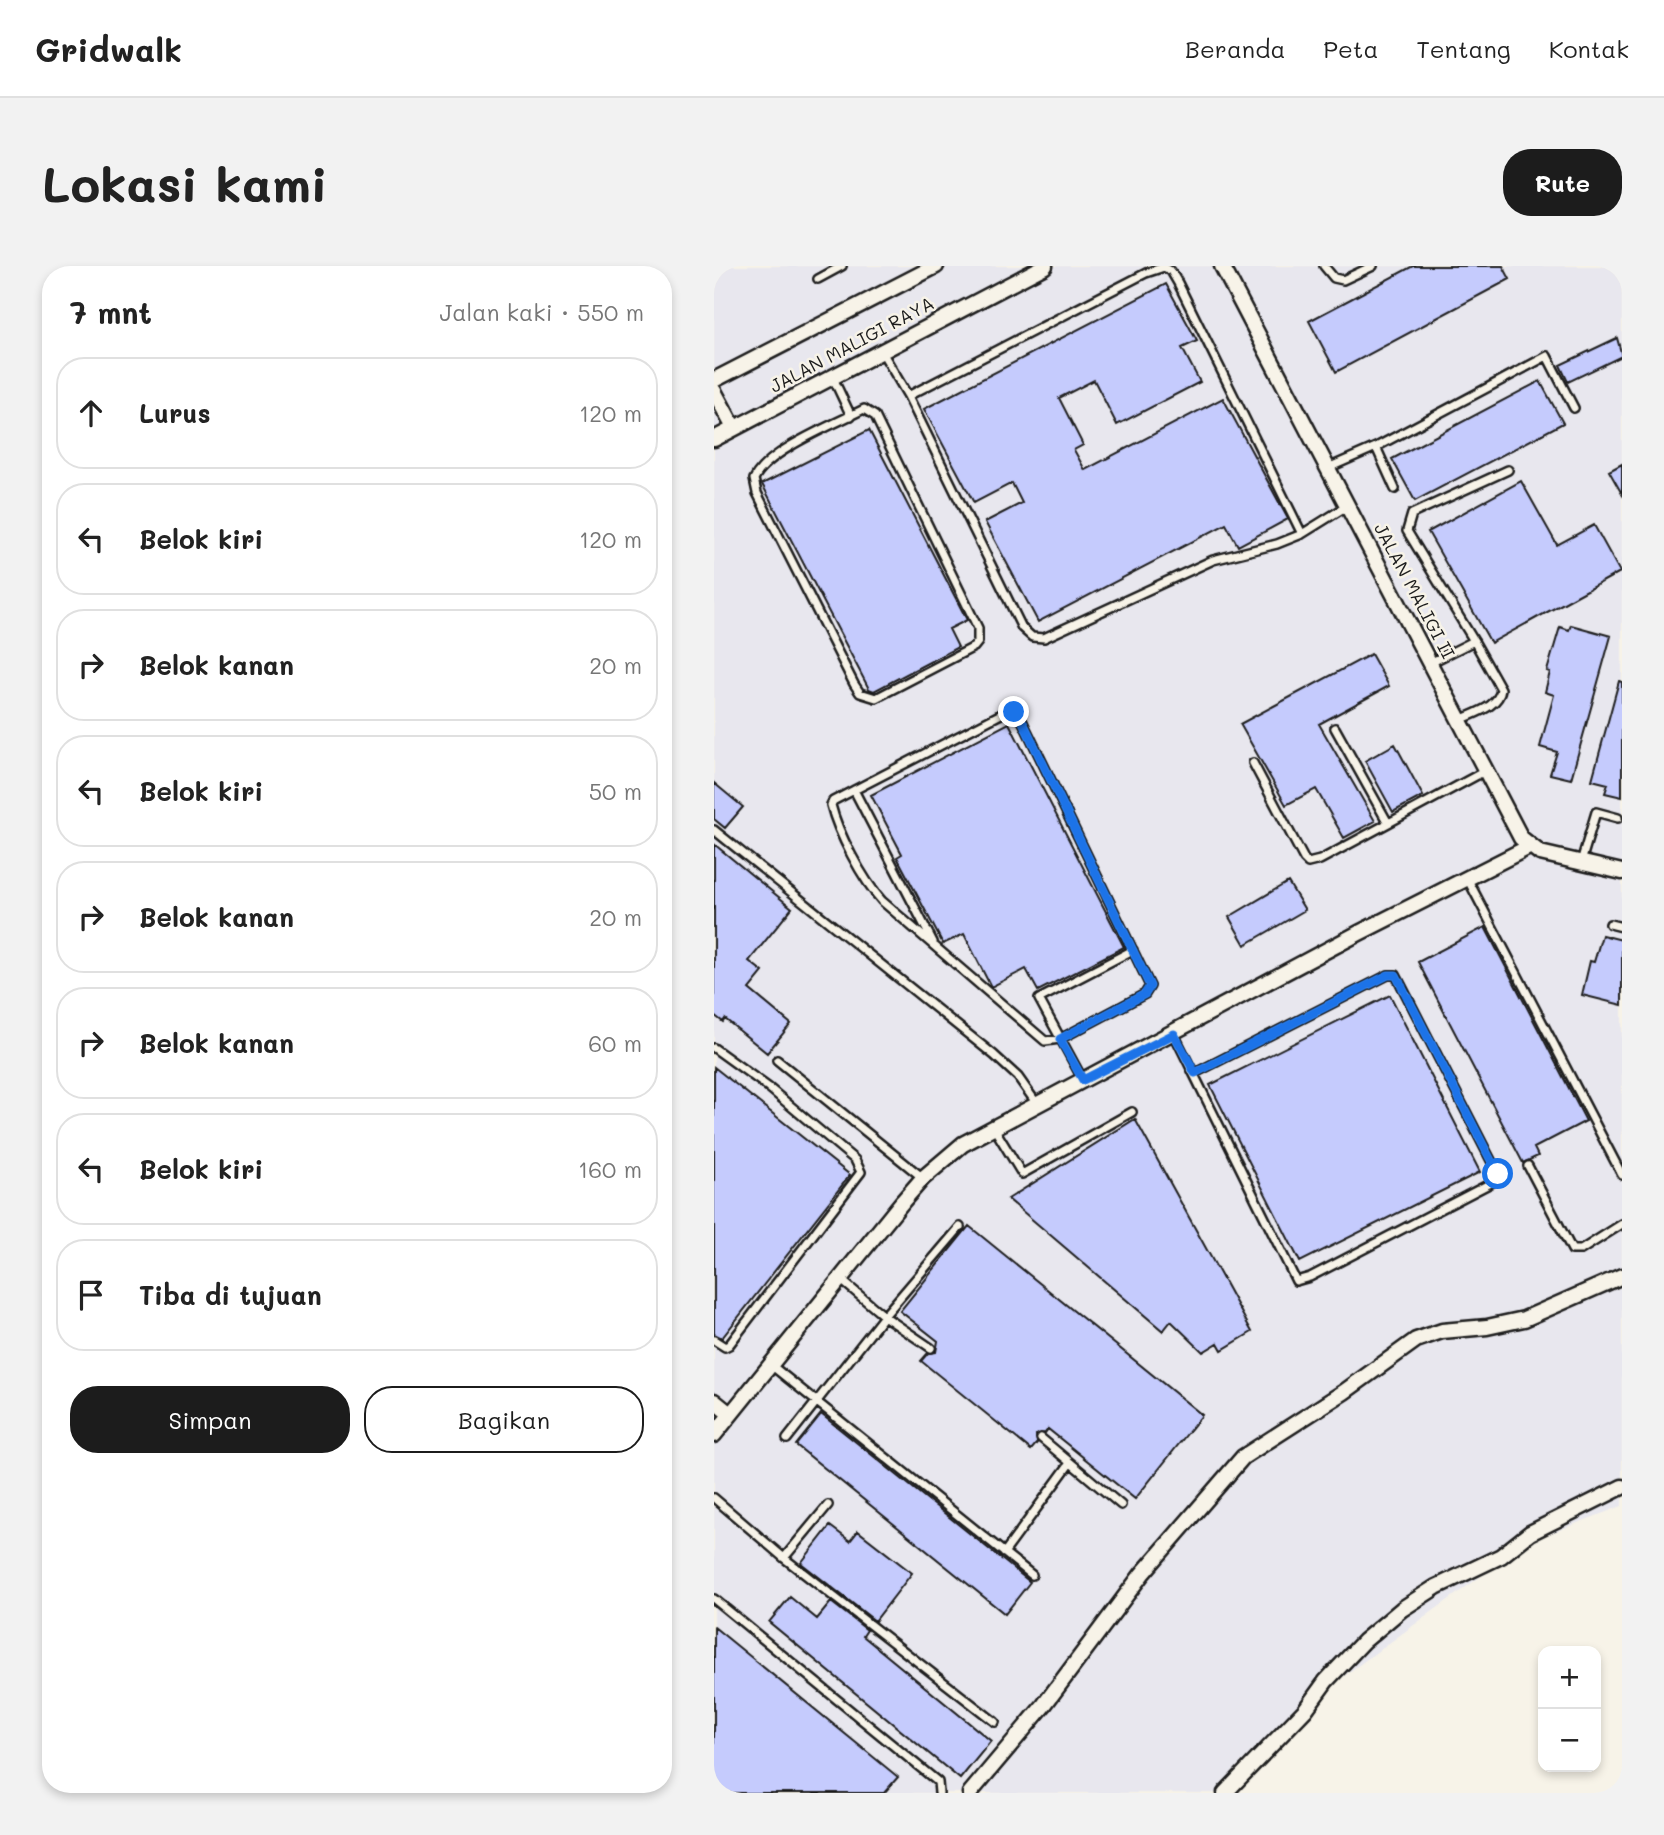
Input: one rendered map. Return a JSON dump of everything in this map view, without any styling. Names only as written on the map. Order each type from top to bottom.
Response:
[{"type":"street","name":"JALAN MALIGI RAYA","points":[[714,380],[936,266]]},
{"type":"street","name":"JALAN MALIGI RAYA","points":[[714,439],[1045,266]]},
{"type":"street","name":"JALAN MALIGI II","points":[[1222,266],[1485,771],[1529,847]]},
{"type":"street","points":[[714,391],[734,428]]},
{"type":"street","points":[[714,1434],[838,1278],[923,1178],[963,1144],[1467,877],[1529,847],[1622,872]]},
{"type":"street","points":[[970,1793],[1044,1705],[1142,1574],[1243,1457],[1344,1392],[1416,1340],[1442,1331],[1487,1327],[1524,1319],[1622,1276]]},
{"type":"street","points":[[714,1401],[730,1414]]},
{"type":"street","points":[[1226,1793],[1305,1710],[1326,1681],[1364,1640],[1402,1609],[1436,1587],[1501,1556],[1530,1533],[1622,1487]]},
{"type":"lane","points":[[818,279],[842,266]]},
{"type":"lane","points":[[1324,266],[1334,278],[1343,280],[1373,266]]},
{"type":"lane","points":[[908,396],[1146,272],[1164,267],[1171,271],[1178,283],[1303,534]]},
{"type":"lane","points":[[882,351],[908,396],[1022,628],[1032,637],[1044,638],[1213,561],[1277,544],[1303,534],[1348,506]]},
{"type":"lane","points":[[1328,469],[1376,447],[1547,356],[1574,408]]},
{"type":"lane","points":[[833,377],[851,416]]},
{"type":"lane","points":[[864,409],[874,416],[978,628],[978,642],[974,648],[876,698],[860,693],[854,684],[757,493],[754,479],[762,466],[777,455],[851,416],[864,409]]},
{"type":"lane","points":[[1376,447],[1395,489]]},
{"type":"lane","points":[[1460,720],[1491,705],[1500,696],[1501,689],[1407,531],[1407,523],[1412,514],[1507,470]]},
{"type":"lane","points":[[1430,663],[1474,641]]},
{"type":"lane","points":[[1007,710],[1014,712],[1020,716],[1149,983],[1147,992],[1060,1039],[1045,1041],[934,944],[882,901],[853,853],[831,805],[834,800],[1007,710]]},
{"type":"lane","points":[[1335,728],[1388,823]]},
{"type":"lane","points":[[1253,763],[1308,863],[1320,860],[1485,771]]},
{"type":"lane","points":[[854,790],[934,944]]},
{"type":"lane","points":[[1581,863],[1596,812],[1618,818]]},
{"type":"lane","points":[[714,830],[1010,1068],[1037,1104]]},
{"type":"lane","points":[[1467,877],[1622,1175]]},
{"type":"lane","points":[[1610,924],[1622,927]]},
{"type":"lane","points":[[1083,1080],[1039,999],[1133,950]]},
{"type":"lane","points":[[1174,1034],[1296,1281],[1310,1277],[1493,1182],[1498,1174],[1396,975],[1388,975],[1195,1073]]},
{"type":"lane","points":[[714,1048],[768,1087],[855,1160],[860,1172],[729,1345],[725,1347],[714,1340]]},
{"type":"lane","points":[[777,1060],[923,1178]]},
{"type":"lane","points":[[994,1129],[1022,1174],[1132,1112]]},
{"type":"lane","points":[[1528,1166],[1572,1250],[1581,1250],[1622,1224]]},
{"type":"lane","points":[[787,1439],[884,1316],[960,1227]]},
{"type":"lane","points":[[838,1278],[884,1316],[932,1348]]},
{"type":"lane","points":[[771,1365],[1031,1575]]},
{"type":"lane","points":[[1041,1438],[1121,1504]]},
{"type":"lane","points":[[1003,1553],[1070,1463]]},
{"type":"lane","points":[[714,1498],[784,1558],[995,1722]]},
{"type":"lane","points":[[784,1558],[828,1505]]},
{"type":"lane","points":[[714,1599],[938,1782],[941,1789],[939,1793]]},
{"type":"shaded area","points":[[714,266],[1622,266],[1622,1506],[1528,1542],[1341,1678],[1234,1793],[714,1793]]},
{"type":"building","points":[[1413,266],[1503,266],[1510,279],[1336,372],[1309,321]]},
{"type":"building","points":[[1166,284],[1197,341],[1182,348],[1200,382],[1117,425],[1094,380],[1059,398],[1083,445],[1074,450],[1085,470],[1223,398],[1288,519],[1238,546],[1226,524],[1038,622],[985,522],[1022,503],[1012,483],[974,503],[924,409]]},
{"type":"building","points":[[1617,338],[1622,356],[1568,382],[1560,365]]},
{"type":"building","points":[[1540,381],[1563,423],[1415,501],[1392,459]]},
{"type":"building","points":[[869,430],[967,620],[949,629],[958,647],[874,691],[869,689],[762,484]]},
{"type":"building","points":[[1622,464],[1622,494],[1609,471]]},
{"type":"building","points":[[1521,481],[1557,545],[1594,525],[1620,572],[1491,643],[1428,532]]},
{"type":"building","points":[[1571,625],[1611,636],[1571,779],[1550,774],[1557,752],[1540,747],[1554,695],[1545,692],[1550,672],[1547,671],[1560,627],[1569,630]]},
{"type":"building","points":[[1371,654],[1389,686],[1319,724],[1375,821],[1344,838],[1316,789],[1286,805],[1240,724]]},
{"type":"building","points":[[1619,681],[1622,682],[1622,797],[1605,793],[1608,784],[1592,780]]},
{"type":"building","points":[[1009,723],[1124,947],[1038,991],[1026,969],[991,987],[964,934],[943,944],[897,857],[902,854],[871,795]]},
{"type":"building","points":[[1395,744],[1423,796],[1393,812],[1365,761]]},
{"type":"building","points":[[714,783],[743,807],[725,828],[714,819]]},
{"type":"building","points":[[714,844],[792,908],[749,961],[763,972],[749,989],[791,1024],[767,1053],[725,1019],[723,1022],[714,1015]]},
{"type":"building","points":[[1288,882],[1305,910],[1245,945],[1229,917]]},
{"type":"building","points":[[1485,927],[1586,1121],[1534,1148],[1538,1156],[1523,1163],[1418,962]]},
{"type":"building","points":[[1602,935],[1622,940],[1622,1005],[1582,995],[1590,961],[1594,962]]},
{"type":"building","points":[[1390,995],[1480,1172],[1300,1262],[1210,1085]]},
{"type":"building","points":[[714,1067],[850,1175],[722,1338],[714,1334]]},
{"type":"building","points":[[1135,1119],[1252,1332],[1222,1350],[1218,1343],[1203,1352],[1171,1321],[1163,1331],[1008,1199]]},
{"type":"building","points":[[969,1226],[1202,1415],[1135,1499],[1048,1429],[1045,1433],[1036,1435],[1037,1443],[1031,1450],[921,1361],[928,1353],[936,1352],[938,1341],[900,1311]]},
{"type":"building","points":[[821,1414],[1030,1582],[1005,1614],[796,1445]]},
{"type":"building","points":[[830,1526],[850,1541],[858,1531],[912,1573],[875,1621],[801,1563]]},
{"type":"building","points":[[790,1597],[817,1619],[831,1602],[867,1630],[863,1636],[991,1741],[960,1779],[769,1622]]},
{"type":"building","points":[[714,1627],[898,1777],[884,1793],[714,1793]]},
{"type":"route","points":[[1014,712],[1020,716],[1150,986],[1145,994],[1060,1039],[1083,1080],[1174,1034],[1195,1073],[1388,975],[1396,975],[1498,1174]]}]
